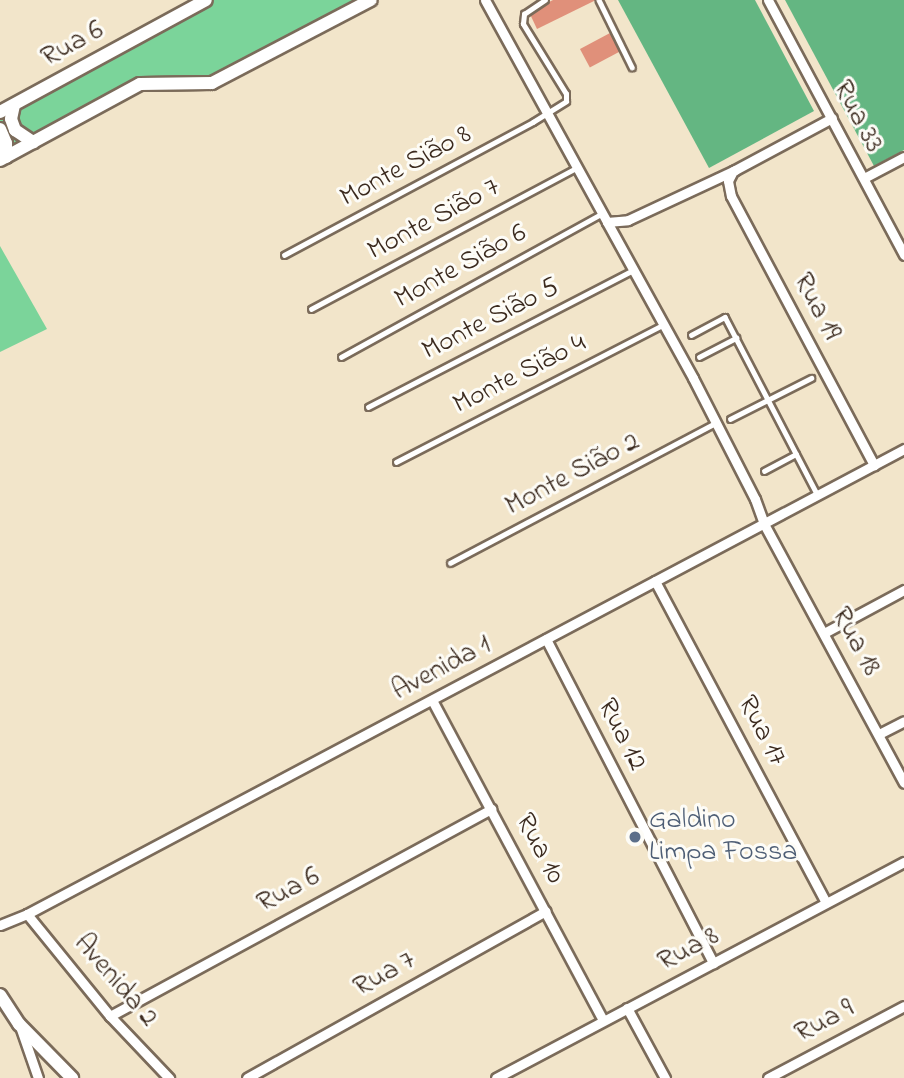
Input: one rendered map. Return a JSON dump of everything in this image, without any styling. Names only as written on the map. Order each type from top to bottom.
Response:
[{"type":"street","name":"Rua 6","points":[[0,112],[206,0]]},
{"type":"street","points":[[3,159],[140,84],[217,81],[371,0]]},
{"type":"street","name":"Rua 18","points":[[485,0],[716,423],[764,524],[904,783]]},
{"type":"street","name":"Rua 33","points":[[768,0],[904,255]]},
{"type":"street","points":[[13,105],[11,119],[15,130],[33,142]]},
{"type":"street","points":[[604,218],[628,220],[735,170],[832,118]]},
{"type":"street","points":[[0,129],[6,143],[3,159]]},
{"type":"street","points":[[864,178],[904,157]]},
{"type":"street","name":"Rua 19","points":[[735,170],[729,181],[733,201],[874,465]]},
{"type":"street","name":"Avenida 1","points":[[0,925],[27,914],[904,449]]},
{"type":"street","name":"Rua 17","points":[[655,581],[826,902]]},
{"type":"street","points":[[824,633],[904,590]]},
{"type":"street","name":"Rua 12","points":[[546,639],[713,963]]},
{"type":"street","name":"Rua 10","points":[[432,700],[603,1020]]},
{"type":"street","points":[[878,734],[904,721]]},
{"type":"street","name":"Rua 6","points":[[110,1016],[492,809]]},
{"type":"street","name":"Rua 8","points":[[496,1078],[904,862]]},
{"type":"street","name":"Rua 7","points":[[247,1078],[545,911]]},
{"type":"street","name":"Avenida 2","points":[[27,914],[110,1016],[169,1078]]},
{"type":"street","points":[[0,995],[19,1024],[72,1078]]},
{"type":"street","name":"Rua 9","points":[[768,1078],[904,1006]]},
{"type":"street","points":[[627,1008],[665,1078]]},
{"type":"street","points":[[19,1024],[38,1078]]},
{"type":"lane","points":[[545,0],[528,10],[522,18],[567,96],[565,102],[547,114]]},
{"type":"lane","points":[[599,0],[632,67]]},
{"type":"lane","name":"Monte Sião 8","points":[[284,256],[547,114]]},
{"type":"lane","name":"Monte Sião 7","points":[[311,309],[576,168]]},
{"type":"lane","name":"Monte Sião 6","points":[[341,357],[604,218]]},
{"type":"lane","name":"Monte Sião 5","points":[[368,407],[633,271]]},
{"type":"lane","points":[[691,335],[725,317],[818,495]]},
{"type":"lane","name":"Monte Sião 4","points":[[396,462],[663,325]]},
{"type":"lane","points":[[699,358],[736,338]]},
{"type":"lane","points":[[730,419],[811,378]]},
{"type":"lane","name":"Monte Sião 2","points":[[450,563],[716,423]]},
{"type":"lane","points":[[764,471],[796,454]]},
{"type":"green space","points":[[203,0],[360,0],[212,79],[139,82],[0,157],[0,109]]},
{"type":"green space","points":[[618,0],[755,0],[814,111],[709,168]]},
{"type":"green space","points":[[785,0],[904,0],[904,150],[874,166]]},
{"type":"green space","points":[[0,246],[47,329],[0,352]]},
{"type":"building","points":[[553,0],[596,0],[537,29],[529,12]]},
{"type":"building","points":[[610,33],[620,52],[590,68],[580,49]]},
{"type":"place","name":"Galdino Limpa Fossa","points":[[635,837]]}]
